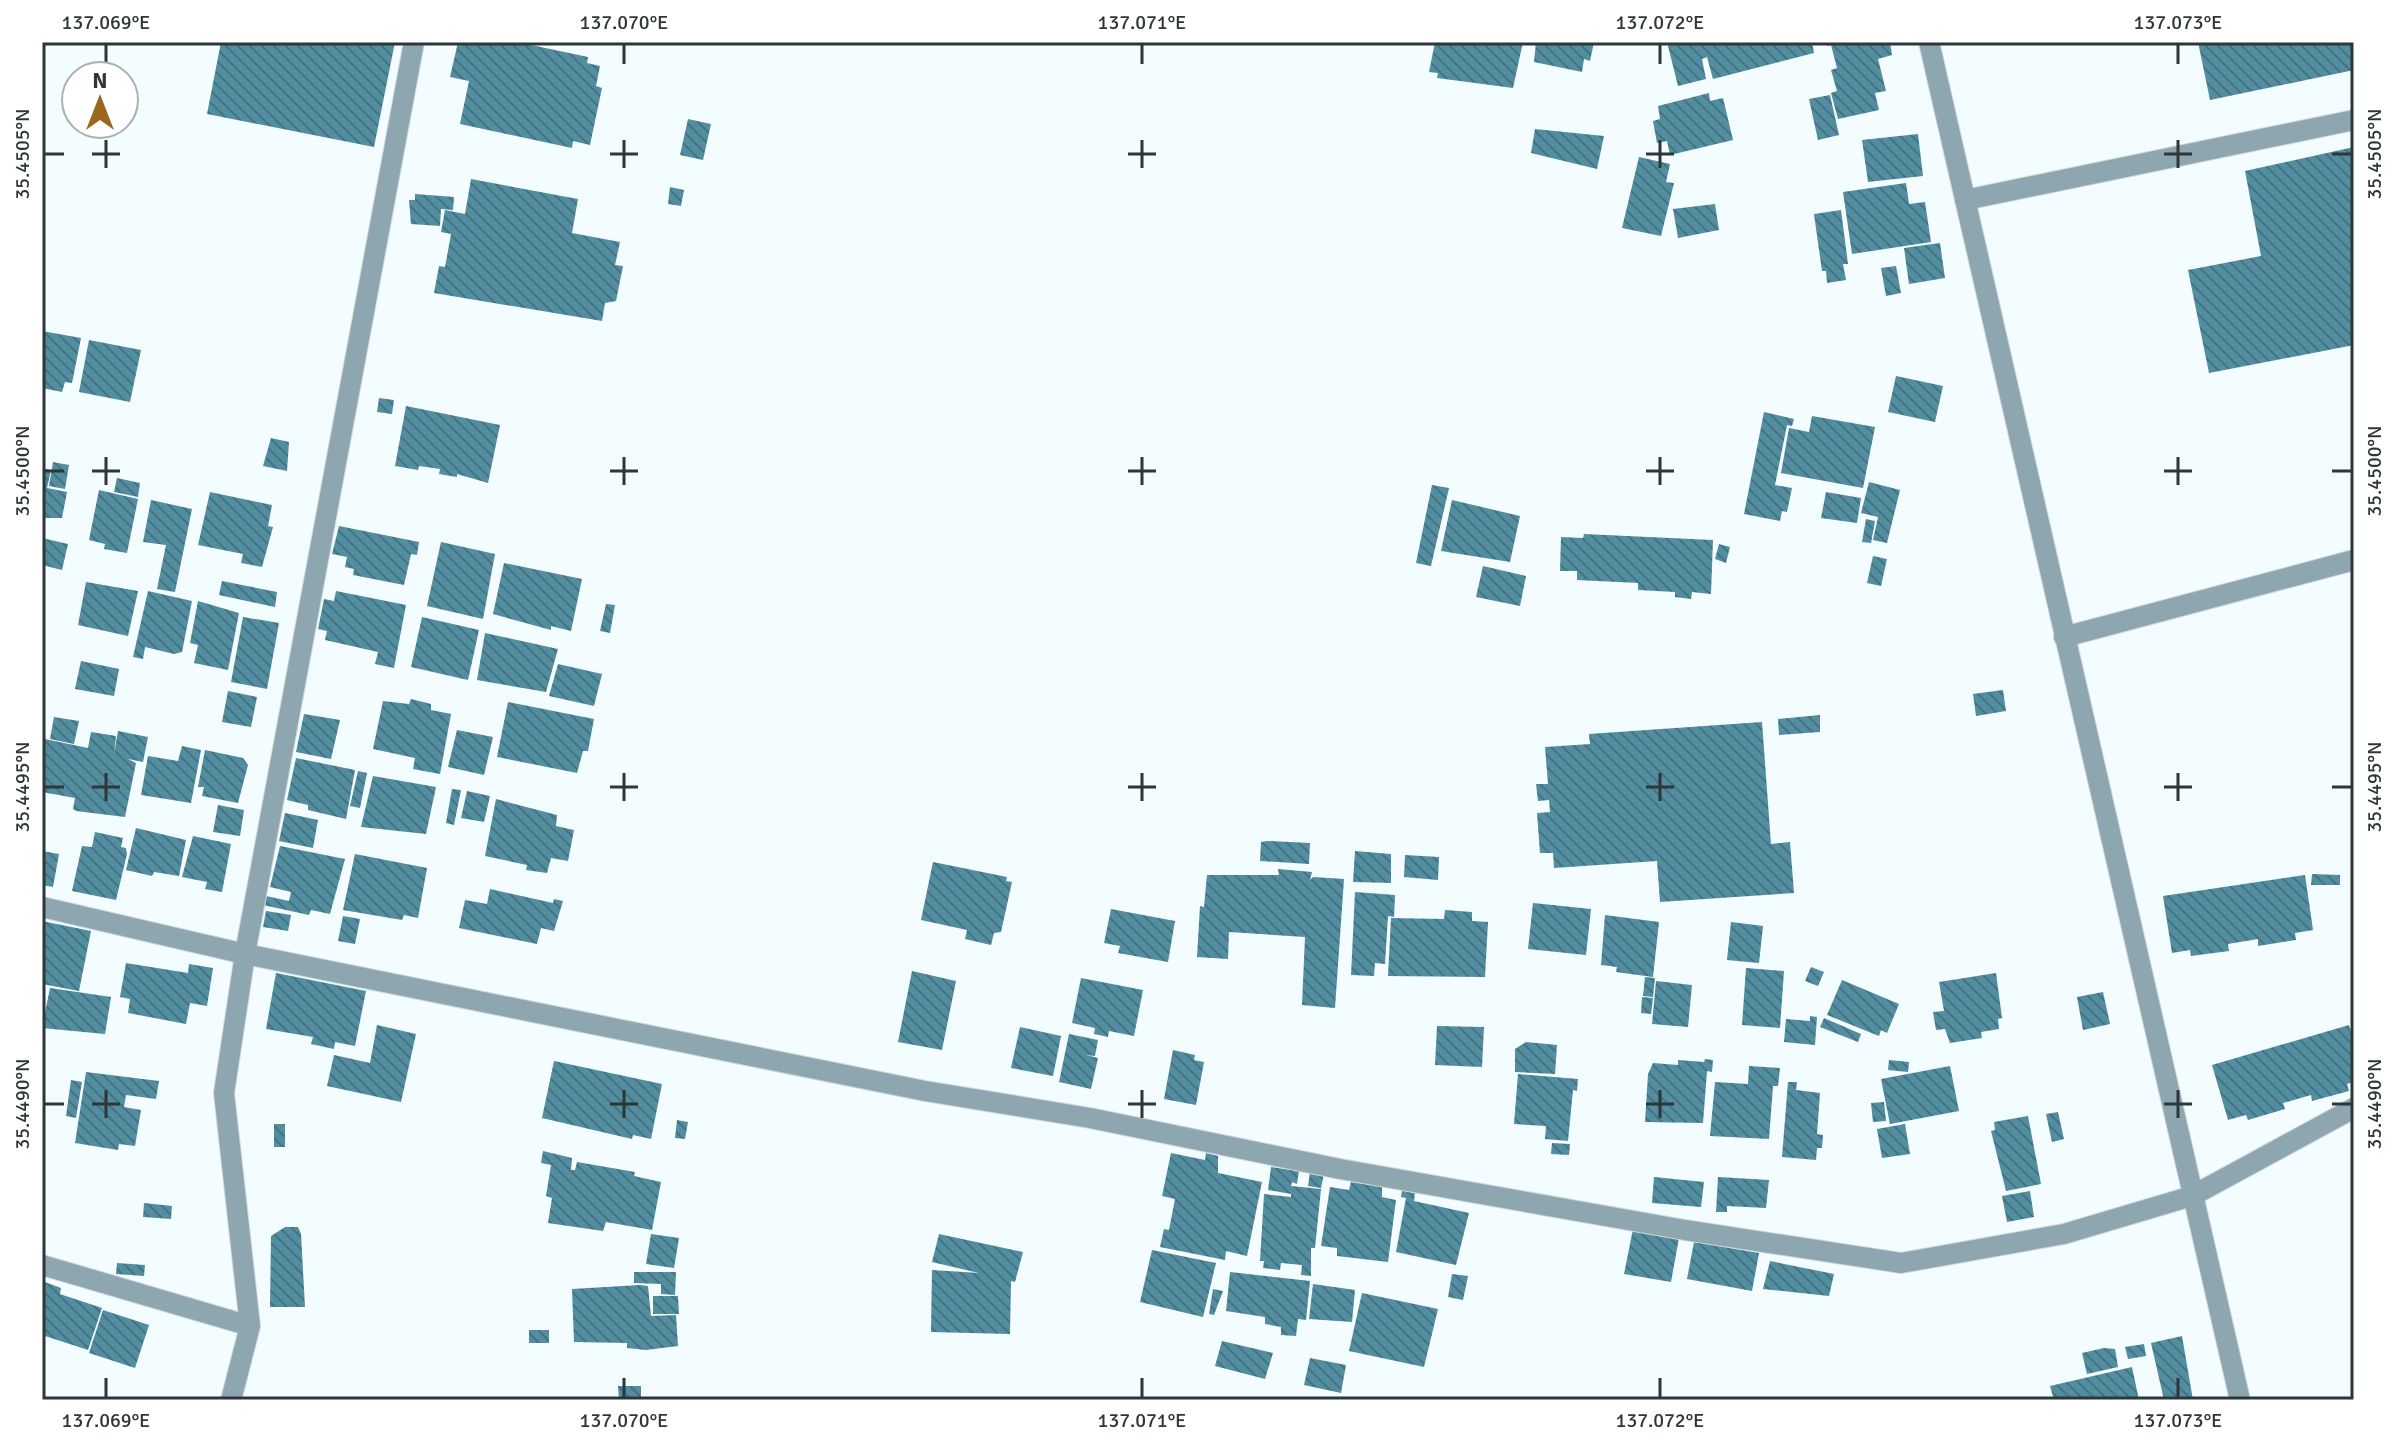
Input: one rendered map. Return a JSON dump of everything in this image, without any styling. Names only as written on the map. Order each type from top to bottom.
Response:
[{"type":"street","points":[[231,1400],[250,1326],[224,1093],[245,954],[414,42]]},
{"type":"street","points":[[1929,42],[2240,1400]]},
{"type":"street","points":[[1965,200],[2354,120]]},
{"type":"street","points":[[2064,637],[2354,560]]},
{"type":"street","points":[[42,907],[245,954],[925,1091],[1090,1118],[1340,1169],[1685,1230],[1901,1263],[2064,1234],[2192,1196],[2354,1108]]},
{"type":"street","points":[[42,1265],[250,1326]]},
{"type":"building","points":[[221,42],[395,42],[374,147],[207,114]]},
{"type":"building","points":[[458,42],[517,42],[588,57],[587,63],[600,66],[596,86],[602,88],[590,145],[573,141],[572,148],[460,124],[469,81],[450,77]]},
{"type":"building","points":[[1435,42],[1523,42],[1513,88],[1437,78],[1438,73],[1429,72]]},
{"type":"building","points":[[1536,42],[1594,42],[1590,61],[1584,59],[1582,72],[1534,62]]},
{"type":"building","points":[[1667,42],[1812,42],[1814,53],[1713,79],[1707,57],[1702,59],[1706,79],[1678,86]]},
{"type":"building","points":[[1826,42],[1890,42],[1892,55],[1878,59],[1886,91],[1875,93],[1879,110],[1838,119],[1831,93],[1837,91],[1831,70],[1837,68],[1831,45],[1827,46]]},
{"type":"building","points":[[2198,42],[2354,42],[2354,70],[2210,100]]},
{"type":"building","points":[[1709,93],[1710,101],[1723,98],[1733,140],[1670,155],[1667,141],[1657,143],[1653,121],[1660,119],[1658,106]]},
{"type":"building","points":[[1830,95],[1839,135],[1818,140],[1809,99]]},
{"type":"building","points":[[688,119],[711,124],[703,160],[680,155]]},
{"type":"building","points":[[1535,129],[1604,136],[1597,169],[1531,153]]},
{"type":"building","points":[[1918,134],[1923,176],[1868,182],[1862,140]]},
{"type":"building","points":[[2354,147],[2354,220],[2351,221],[2354,345],[2209,373],[2188,270],[2261,256],[2245,171]]},
{"type":"building","points":[[1639,157],[1670,164],[1666,182],[1674,183],[1661,236],[1622,228]]},
{"type":"building","points":[[471,179],[578,199],[572,233],[620,242],[615,265],[623,266],[616,301],[605,303],[602,321],[434,293],[439,266],[445,267],[451,234],[441,232],[445,210],[465,214]]},
{"type":"building","points":[[1906,183],[1909,204],[1925,202],[1931,242],[1852,254],[1843,192]]},
{"type":"building","points":[[670,187],[684,190],[681,206],[668,204]]},
{"type":"building","points":[[415,194],[454,197],[453,210],[441,209],[440,226],[411,224],[409,200],[415,200]]},
{"type":"building","points":[[1715,204],[1719,230],[1678,238],[1673,209]]},
{"type":"building","points":[[1841,210],[1848,264],[1843,264],[1846,280],[1827,283],[1826,271],[1822,271],[1814,214]]},
{"type":"building","points":[[1940,243],[1945,278],[1909,284],[1904,248]]},
{"type":"building","points":[[1896,266],[1901,293],[1886,296],[1881,268]]},
{"type":"building","points":[[42,331],[81,338],[72,383],[65,382],[62,392],[42,388]]},
{"type":"building","points":[[89,340],[141,350],[130,402],[79,392]]},
{"type":"building","points":[[1896,376],[1943,386],[1935,422],[1888,412]]},
{"type":"building","points":[[379,398],[394,400],[392,414],[377,412]]},
{"type":"building","points":[[406,406],[500,425],[488,483],[457,474],[457,477],[439,474],[440,469],[419,466],[418,470],[395,466]]},
{"type":"building","points":[[1764,412],[1794,419],[1792,426],[1787,425],[1775,485],[1792,488],[1787,512],[1782,511],[1780,521],[1744,514]]},
{"type":"building","points":[[1812,416],[1875,427],[1863,488],[1781,473],[1789,428],[1809,432]]},
{"type":"building","points":[[271,438],[289,442],[287,471],[263,466]]},
{"type":"building","points":[[53,462],[69,465],[65,489],[49,486]]},
{"type":"building","points":[[42,468],[51,470],[47,488],[67,492],[62,518],[42,518]]},
{"type":"building","points":[[117,478],[140,483],[138,497],[114,492]]},
{"type":"building","points":[[1869,482],[1900,490],[1887,543],[1873,540],[1878,517],[1861,513]]},
{"type":"building","points":[[1432,485],[1449,488],[1431,566],[1416,563]]},
{"type":"building","points":[[99,490],[138,499],[127,553],[104,549],[105,544],[89,540]]},
{"type":"building","points":[[210,492],[272,505],[268,526],[273,527],[262,567],[241,563],[243,554],[198,545]]},
{"type":"building","points":[[1826,492],[1861,498],[1857,523],[1821,518]]},
{"type":"building","points":[[151,500],[192,509],[175,592],[157,589],[166,545],[143,542]]},
{"type":"building","points":[[1452,500],[1520,516],[1510,562],[1441,551]]},
{"type":"building","points":[[1866,519],[1875,521],[1871,543],[1862,542]]},
{"type":"building","points":[[339,526],[419,542],[417,555],[411,554],[404,585],[353,575],[354,569],[345,567],[347,557],[332,554]]},
{"type":"building","points":[[1584,534],[1713,540],[1711,594],[1692,592],[1691,599],[1675,597],[1675,592],[1638,590],[1638,583],[1577,580],[1577,571],[1560,571],[1561,537],[1583,538]]},
{"type":"building","points":[[42,538],[68,544],[62,570],[42,565]]},
{"type":"building","points":[[441,542],[495,554],[483,619],[427,606]]},
{"type":"building","points":[[1719,544],[1730,547],[1726,563],[1715,559]]},
{"type":"building","points":[[1873,556],[1887,559],[1881,586],[1867,583]]},
{"type":"building","points":[[504,563],[582,579],[571,631],[551,626],[551,630],[493,614]]},
{"type":"building","points":[[1483,566],[1526,576],[1520,606],[1476,597]]},
{"type":"building","points":[[222,581],[277,592],[275,607],[219,595]]},
{"type":"building","points":[[86,582],[138,591],[128,636],[78,625]]},
{"type":"building","points":[[148,591],[192,601],[182,652],[174,654],[145,647],[143,659],[133,657]]},
{"type":"building","points":[[336,591],[406,605],[394,668],[375,664],[378,652],[325,640],[327,631],[318,629],[324,599],[334,601]]},
{"type":"building","points":[[198,601],[239,613],[228,670],[194,663],[198,645],[190,643]]},
{"type":"building","points":[[606,604],[615,605],[610,633],[600,631]]},
{"type":"building","points":[[243,617],[279,623],[267,689],[231,682]]},
{"type":"building","points":[[422,617],[479,630],[468,680],[411,667]]},
{"type":"building","points":[[485,633],[558,649],[546,692],[477,680]]},
{"type":"building","points":[[81,661],[119,669],[114,696],[75,689]]},
{"type":"building","points":[[558,664],[602,674],[594,706],[549,696]]},
{"type":"building","points":[[2003,690],[2006,711],[1976,716],[1973,694]]},
{"type":"building","points":[[228,691],[257,697],[251,727],[222,722]]},
{"type":"building","points":[[411,699],[431,704],[431,710],[451,714],[440,774],[413,769],[415,758],[373,749],[383,701],[409,704]]},
{"type":"building","points":[[508,702],[594,719],[588,751],[583,751],[577,773],[497,757]]},
{"type":"building","points":[[304,714],[340,720],[331,759],[296,752]]},
{"type":"building","points":[[1820,715],[1820,732],[1779,735],[1778,719]]},
{"type":"building","points":[[54,717],[79,721],[74,744],[50,739]]},
{"type":"building","points":[[1762,722],[1771,844],[1790,842],[1794,893],[1660,902],[1657,861],[1554,868],[1553,853],[1540,853],[1537,813],[1550,812],[1549,800],[1538,801],[1536,784],[1548,784],[1545,747],[1590,744],[1589,734]]},
{"type":"building","points":[[457,730],[493,737],[484,775],[448,767]]},
{"type":"building","points":[[118,731],[148,737],[143,762],[128,759],[136,763],[125,817],[76,811],[73,809],[75,798],[42,792],[45,739],[88,748],[91,732],[116,736],[114,754]]},
{"type":"building","points":[[182,746],[201,750],[191,803],[141,795],[148,756],[178,761]]},
{"type":"building","points":[[205,750],[243,758],[248,765],[238,803],[202,796],[204,787],[198,787]]},
{"type":"building","points":[[296,758],[355,770],[346,819],[308,810],[308,805],[287,800]]},
{"type":"building","points":[[358,771],[367,773],[360,808],[350,806]]},
{"type":"building","points":[[373,776],[436,787],[426,834],[361,827]]},
{"type":"building","points":[[452,789],[461,790],[454,825],[446,823]]},
{"type":"building","points":[[467,791],[490,796],[484,822],[461,818]]},
{"type":"building","points":[[496,799],[557,815],[556,826],[574,830],[568,861],[551,858],[547,873],[526,870],[527,865],[485,856]]},
{"type":"building","points":[[218,805],[244,810],[240,836],[213,832]]},
{"type":"building","points":[[285,813],[318,820],[313,848],[279,841]]},
{"type":"building","points":[[136,828],[186,840],[179,876],[154,872],[152,876],[126,870]]},
{"type":"building","points":[[95,832],[123,838],[121,847],[126,848],[127,854],[116,900],[72,891],[82,846],[92,847]]},
{"type":"building","points":[[193,836],[231,844],[222,892],[205,889],[207,882],[182,877]]},
{"type":"building","points":[[1261,842],[1310,843],[1309,864],[1260,861]]},
{"type":"building","points":[[280,846],[345,859],[330,914],[311,910],[309,915],[263,905],[266,896],[289,901],[291,892],[270,887]]},
{"type":"building","points":[[42,851],[59,854],[53,887],[42,885]]},
{"type":"building","points":[[1355,851],[1391,854],[1391,883],[1353,882]]},
{"type":"building","points":[[355,854],[427,868],[418,918],[404,915],[402,920],[343,910]]},
{"type":"building","points":[[1405,855],[1439,857],[1438,880],[1404,877]]},
{"type":"building","points":[[933,862],[1007,877],[1006,881],[1012,882],[1001,932],[994,933],[991,945],[965,939],[967,930],[921,920]]},
{"type":"building","points":[[1278,869],[1312,872],[1310,880],[1313,877],[1344,879],[1335,1008],[1302,1005],[1305,937],[1229,932],[1228,959],[1197,957],[1200,906],[1204,907],[1207,875],[1279,875]]},
{"type":"building","points":[[2312,874],[2340,875],[2340,885],[2311,885]]},
{"type":"building","points":[[2305,875],[2313,930],[2295,933],[2296,940],[2258,946],[2258,939],[2228,944],[2229,951],[2191,956],[2190,950],[2172,953],[2163,896]]},
{"type":"building","points":[[490,889],[553,903],[554,899],[563,901],[554,931],[541,928],[537,944],[459,928],[465,900],[487,904]]},
{"type":"building","points":[[1355,892],[1395,895],[1394,917],[1388,916],[1385,964],[1375,963],[1374,976],[1351,975]]},
{"type":"building","points":[[1533,903],[1591,909],[1586,955],[1528,949]]},
{"type":"building","points":[[1111,909],[1175,921],[1168,962],[1118,953],[1120,946],[1104,943]]},
{"type":"building","points":[[1445,910],[1472,912],[1472,921],[1488,922],[1485,977],[1388,976],[1391,918],[1444,919]]},
{"type":"building","points":[[266,911],[291,915],[288,931],[263,927]]},
{"type":"building","points":[[1605,915],[1659,922],[1653,977],[1616,972],[1617,967],[1601,965]]},
{"type":"building","points":[[343,916],[360,919],[355,944],[338,941]]},
{"type":"building","points":[[42,921],[91,931],[79,991],[42,984]]},
{"type":"building","points":[[1731,922],[1763,926],[1759,963],[1727,960]]},
{"type":"building","points":[[126,963],[188,973],[189,964],[213,968],[207,1006],[190,1003],[186,1024],[128,1013],[130,999],[120,997]]},
{"type":"building","points":[[1811,967],[1824,972],[1818,986],[1805,981]]},
{"type":"building","points":[[1746,968],[1784,971],[1780,1028],[1742,1025]]},
{"type":"building","points":[[912,971],[956,981],[942,1050],[898,1042]]},
{"type":"building","points":[[276,973],[366,991],[355,1046],[335,1042],[334,1049],[311,1044],[313,1037],[266,1029]]},
{"type":"building","points":[[1996,973],[2002,1018],[1998,1019],[1999,1029],[1981,1032],[1982,1038],[1950,1043],[1945,1029],[1936,1030],[1933,1012],[1944,1011],[1939,982]]},
{"type":"building","points":[[1645,977],[1655,978],[1653,997],[1643,996]]},
{"type":"building","points":[[1081,978],[1143,990],[1134,1036],[1109,1031],[1108,1037],[1094,1034],[1095,1028],[1072,1023]]},
{"type":"building","points":[[1842,980],[1899,1004],[1887,1033],[1881,1030],[1879,1036],[1827,1015]]},
{"type":"building","points":[[1656,981],[1692,985],[1688,1027],[1652,1024]]},
{"type":"building","points":[[50,988],[111,997],[105,1034],[42,1028]]},
{"type":"building","points":[[2103,992],[2110,1024],[2083,1030],[2077,997]]},
{"type":"building","points":[[1642,997],[1653,998],[1651,1014],[1641,1013]]},
{"type":"building","points":[[1810,1016],[1817,1017],[1815,1045],[1784,1042],[1786,1019],[1810,1021]]},
{"type":"building","points":[[1824,1018],[1861,1034],[1858,1042],[1820,1027]]},
{"type":"building","points":[[377,1025],[416,1034],[401,1102],[327,1086],[334,1055],[370,1063]]},
{"type":"building","points":[[2349,1025],[2354,1042],[2354,1082],[2347,1084],[2349,1091],[2312,1101],[2311,1095],[2283,1103],[2285,1109],[2248,1120],[2246,1115],[2228,1120],[2212,1065]]},
{"type":"building","points":[[1437,1026],[1484,1027],[1482,1067],[1435,1065]]},
{"type":"building","points":[[1020,1027],[1061,1036],[1053,1076],[1011,1068]]},
{"type":"building","points":[[1069,1034],[1098,1040],[1095,1056],[1086,1055],[1098,1058],[1091,1089],[1059,1082]]},
{"type":"building","points":[[1526,1042],[1557,1045],[1555,1074],[1515,1072],[1515,1049]]},
{"type":"building","points":[[1173,1050],[1195,1055],[1194,1060],[1204,1062],[1196,1105],[1164,1099]]},
{"type":"building","points":[[1705,1059],[1713,1060],[1712,1072],[1707,1071],[1703,1123],[1645,1122],[1648,1074],[1653,1063],[1678,1065],[1678,1060],[1704,1062]]},
{"type":"building","points":[[1889,1060],[1909,1062],[1908,1072],[1888,1070]]},
{"type":"building","points":[[554,1061],[662,1084],[651,1139],[633,1135],[632,1139],[542,1118]]},
{"type":"building","points":[[1749,1066],[1780,1068],[1778,1086],[1773,1086],[1769,1139],[1710,1136],[1715,1082],[1748,1084]]},
{"type":"building","points":[[1950,1066],[1959,1111],[1890,1124],[1881,1079]]},
{"type":"building","points":[[86,1072],[159,1081],[156,1099],[126,1095],[124,1107],[141,1110],[135,1146],[119,1144],[118,1150],[75,1143]]},
{"type":"building","points":[[1518,1074],[1578,1079],[1577,1091],[1573,1090],[1568,1141],[1545,1139],[1546,1126],[1514,1124]]},
{"type":"building","points":[[71,1080],[82,1082],[76,1118],[66,1116]]},
{"type":"building","points":[[1788,1082],[1797,1082],[1796,1090],[1820,1093],[1817,1134],[1823,1135],[1822,1148],[1817,1148],[1816,1160],[1782,1157]]},
{"type":"building","points":[[1884,1102],[1886,1121],[1873,1122],[1871,1103]]},
{"type":"building","points":[[2058,1112],[2064,1139],[2052,1142],[2046,1114]]},
{"type":"building","points":[[2028,1116],[2041,1184],[2006,1191],[1991,1131],[1995,1130],[1994,1122]]},
{"type":"building","points":[[677,1120],[688,1122],[685,1139],[675,1138]]},
{"type":"building","points":[[274,1124],[285,1124],[285,1147],[274,1147]]},
{"type":"building","points":[[1905,1124],[1910,1154],[1882,1158],[1877,1129]]},
{"type":"building","points":[[1552,1143],[1570,1144],[1569,1155],[1551,1154]]},
{"type":"building","points":[[543,1151],[572,1158],[571,1170],[575,1170],[577,1162],[635,1172],[634,1176],[661,1182],[652,1230],[606,1222],[603,1231],[548,1223],[552,1198],[546,1196],[551,1165],[541,1163]]},
{"type":"building","points":[[1171,1153],[1205,1160],[1206,1153],[1218,1156],[1218,1173],[1262,1182],[1247,1256],[1226,1251],[1225,1260],[1160,1247],[1164,1229],[1169,1230],[1175,1199],[1162,1196]]},
{"type":"building","points":[[1271,1167],[1299,1171],[1297,1184],[1292,1182],[1291,1186],[1321,1189],[1315,1248],[1311,1248],[1311,1276],[1301,1275],[1302,1265],[1281,1263],[1280,1270],[1263,1268],[1264,1261],[1260,1261],[1264,1194],[1291,1197],[1291,1194],[1268,1190]]},
{"type":"building","points":[[1310,1172],[1324,1174],[1321,1188],[1308,1186]]},
{"type":"building","points":[[1654,1177],[1704,1182],[1701,1207],[1652,1203]]},
{"type":"building","points":[[1718,1177],[1769,1180],[1766,1208],[1727,1206],[1727,1212],[1716,1212]]},
{"type":"building","points":[[1351,1182],[1382,1186],[1382,1197],[1396,1200],[1388,1262],[1337,1256],[1337,1248],[1321,1246],[1330,1187],[1349,1190]]},
{"type":"building","points":[[1402,1190],[1415,1193],[1414,1201],[1469,1213],[1456,1265],[1396,1252],[1406,1198],[1401,1197]]},
{"type":"building","points":[[2030,1191],[2034,1217],[2007,1222],[2002,1196]]},
{"type":"building","points":[[144,1203],[172,1206],[171,1219],[143,1217]]},
{"type":"building","points":[[285,1227],[298,1227],[301,1234],[305,1307],[270,1307],[271,1236]]},
{"type":"building","points":[[1633,1229],[1679,1238],[1671,1282],[1624,1274]]},
{"type":"building","points":[[651,1234],[679,1238],[674,1268],[646,1264]]},
{"type":"building","points":[[939,1234],[1023,1252],[1015,1282],[1011,1281],[1010,1334],[931,1332],[932,1270],[979,1273],[932,1262]]},
{"type":"building","points":[[1694,1242],[1759,1253],[1752,1291],[1687,1279]]},
{"type":"building","points":[[1152,1250],[1216,1263],[1203,1317],[1140,1302]]},
{"type":"building","points":[[1770,1261],[1834,1274],[1829,1296],[1763,1289]]},
{"type":"building","points":[[117,1263],[145,1265],[144,1276],[116,1274]]},
{"type":"building","points":[[634,1272],[676,1272],[675,1295],[661,1294],[661,1284],[634,1283]]},
{"type":"building","points":[[1230,1272],[1310,1281],[1306,1320],[1298,1319],[1296,1336],[1281,1335],[1281,1327],[1265,1324],[1265,1317],[1226,1311]]},
{"type":"building","points":[[1452,1274],[1468,1276],[1463,1300],[1448,1297]]},
{"type":"building","points":[[42,1281],[61,1288],[60,1294],[102,1308],[88,1350],[42,1335]]},
{"type":"building","points":[[1313,1284],[1355,1290],[1352,1322],[1309,1319]]},
{"type":"building","points":[[648,1286],[651,1316],[676,1315],[678,1346],[646,1350],[627,1348],[627,1343],[574,1342],[572,1289]]},
{"type":"building","points":[[1213,1289],[1223,1291],[1214,1315],[1209,1314]]},
{"type":"building","points":[[1362,1293],[1438,1309],[1424,1367],[1349,1351]]},
{"type":"building","points":[[653,1296],[678,1296],[679,1314],[653,1314]]},
{"type":"building","points":[[103,1310],[149,1325],[135,1368],[89,1353]]},
{"type":"building","points":[[529,1330],[549,1330],[549,1343],[529,1343]]},
{"type":"building","points":[[2182,1336],[2193,1400],[2164,1400],[2151,1343]]},
{"type":"building","points":[[1222,1341],[1273,1353],[1265,1379],[1215,1366]]},
{"type":"building","points":[[2144,1344],[2146,1356],[2128,1359],[2125,1347]]},
{"type":"building","points":[[2115,1349],[2118,1367],[2087,1374],[2082,1353]]},
{"type":"building","points":[[1310,1358],[1346,1365],[1341,1393],[1304,1385]]},
{"type":"building","points":[[2132,1367],[2139,1400],[2054,1400],[2050,1386]]},
{"type":"building","points":[[618,1386],[641,1386],[641,1400],[619,1400]]}]
